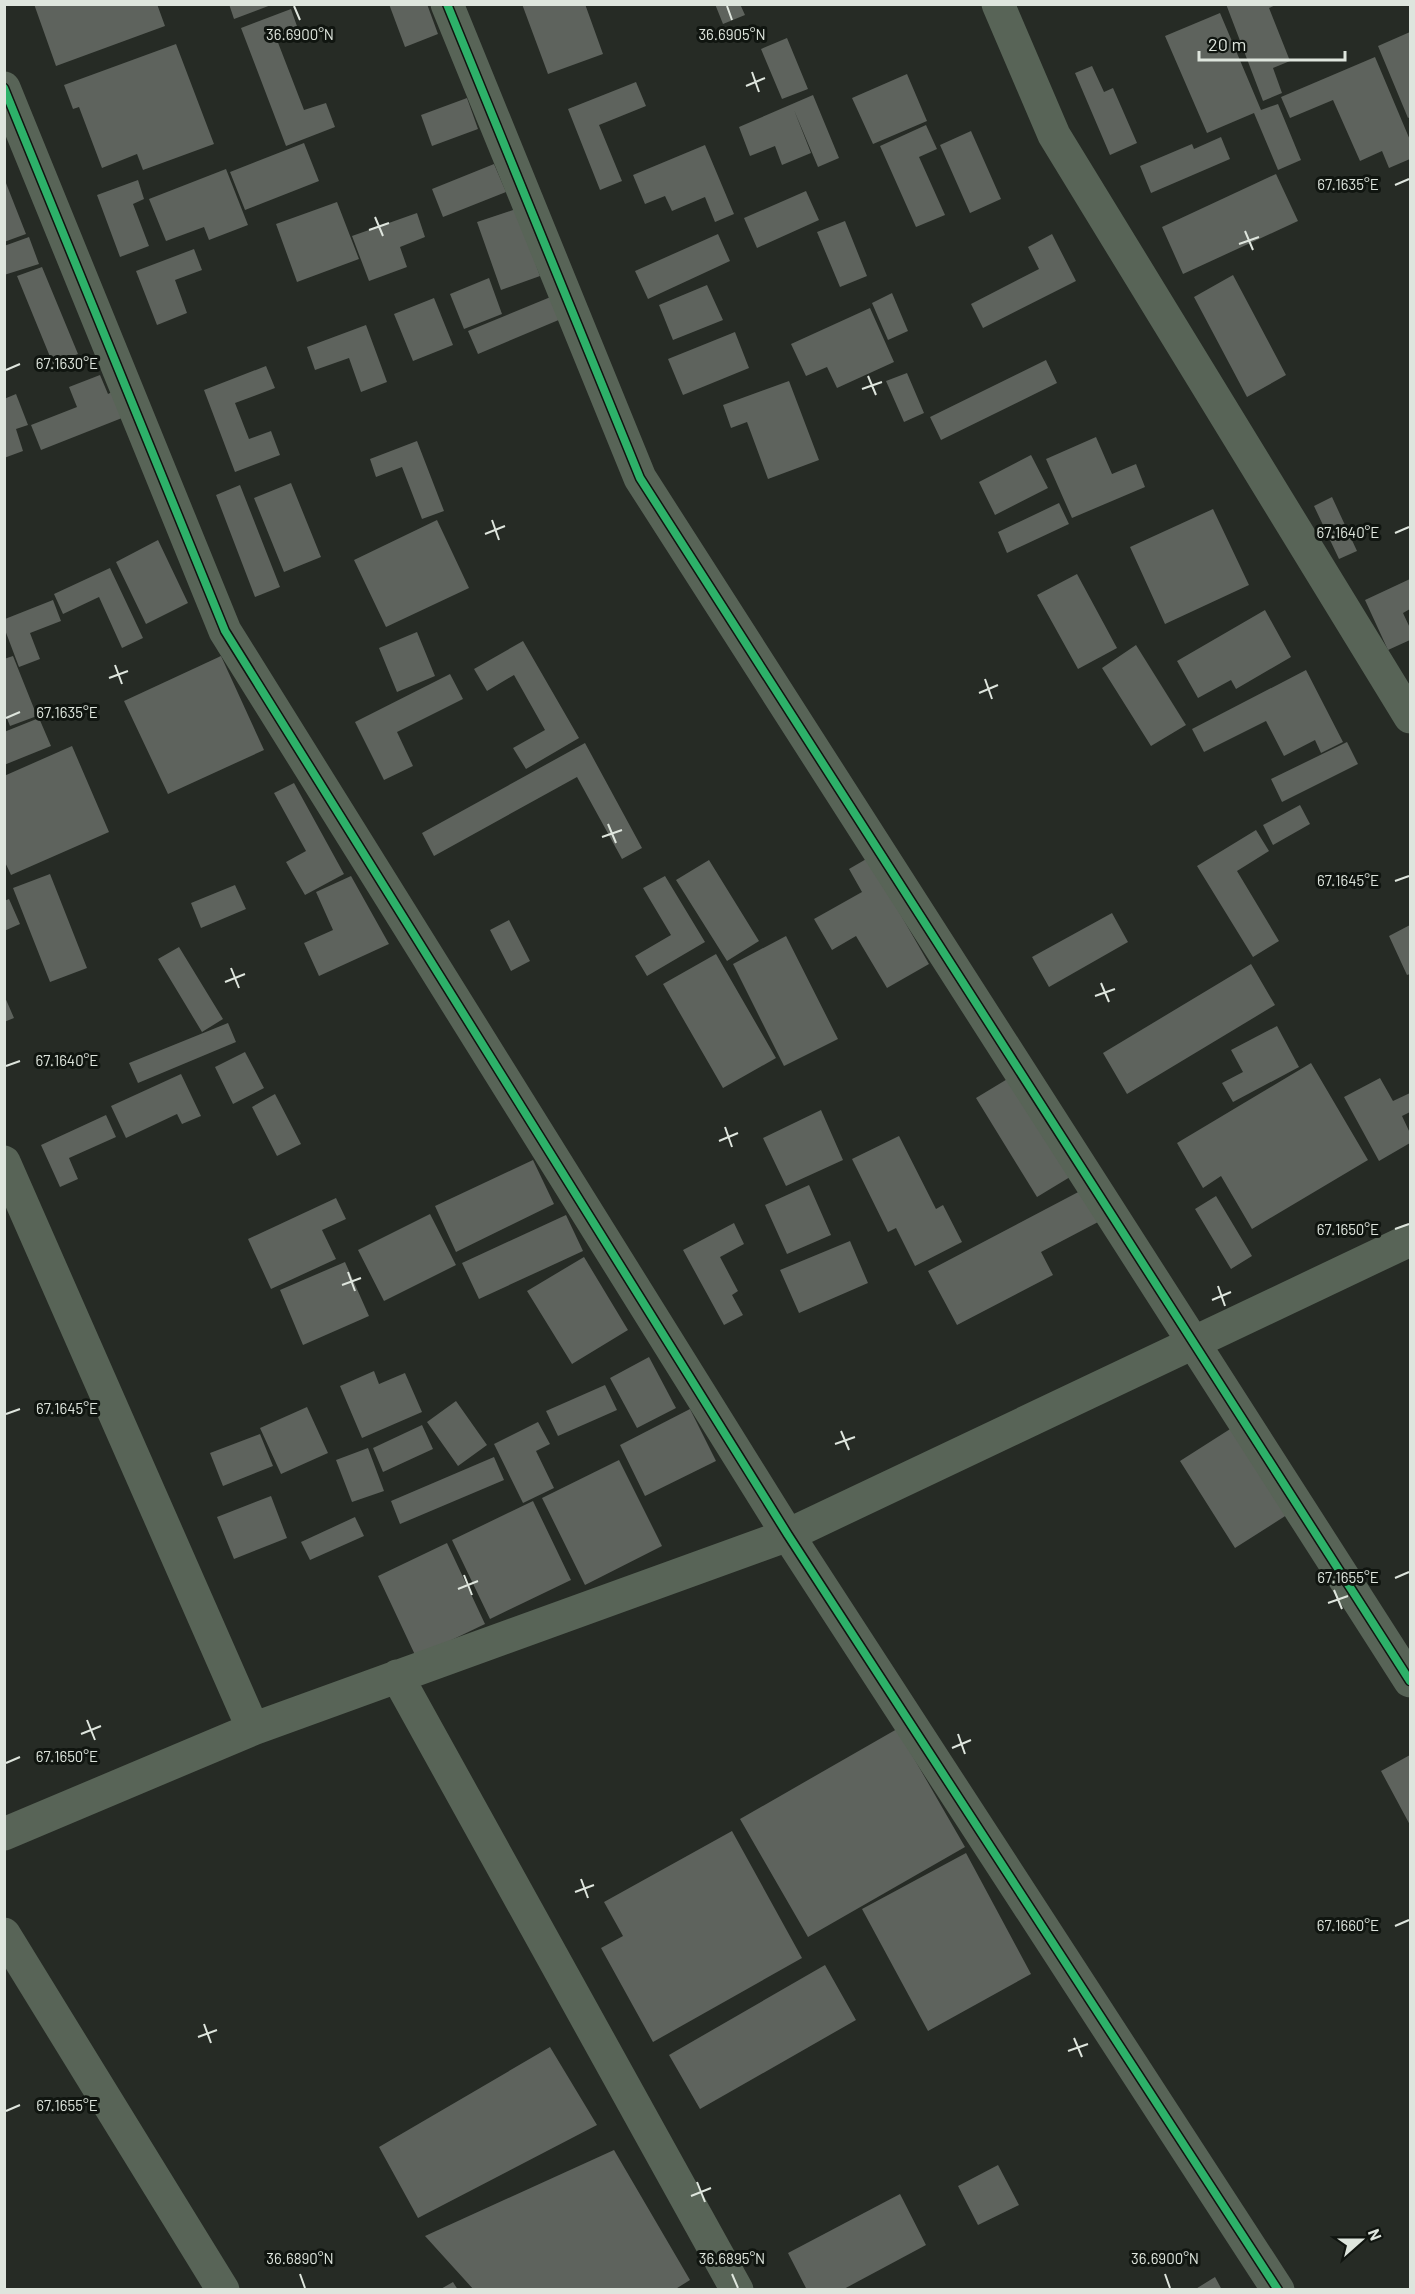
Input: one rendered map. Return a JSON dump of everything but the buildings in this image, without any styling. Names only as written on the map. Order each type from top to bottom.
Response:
[{"type":"street","points":[[447,4],[640,478],[1410,1681]]},
{"type":"street","points":[[998,4],[1053,135],[1410,717]]},
{"type":"street","points":[[4,88],[225,631],[788,1535],[1278,2289]]},
{"type":"street","points":[[4,1162],[253,1729]]},
{"type":"street","points":[[4,1834],[253,1729],[788,1535],[1410,1240]]},
{"type":"street","points":[[398,1676],[737,2289]]},
{"type":"street","points":[[4,1934],[223,2289]]},
{"type":"cycle path","points":[[447,4],[640,478],[1410,1681]]},
{"type":"cycle path","points":[[4,88],[225,631],[788,1535],[1278,2290]]}]
